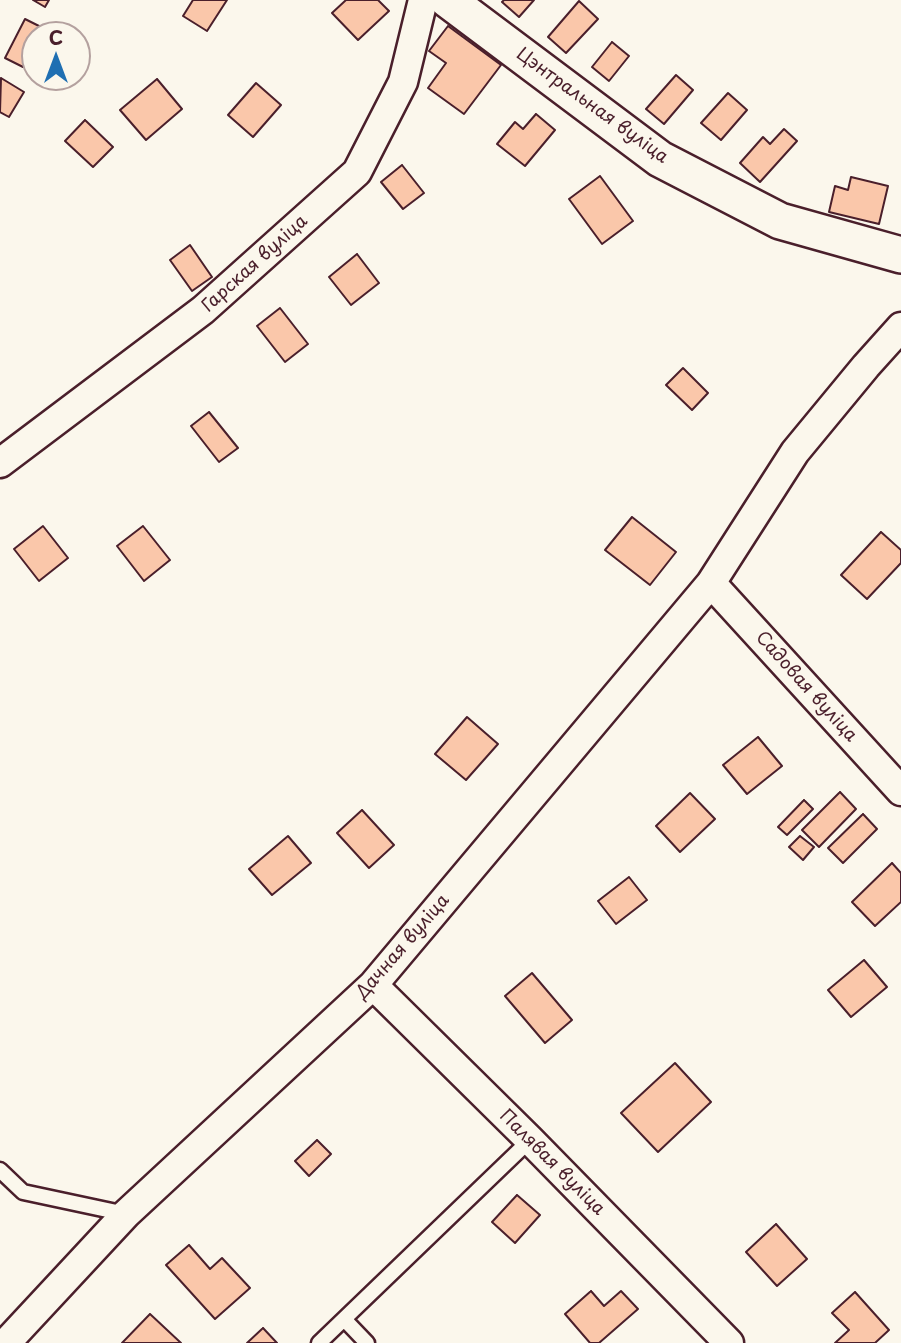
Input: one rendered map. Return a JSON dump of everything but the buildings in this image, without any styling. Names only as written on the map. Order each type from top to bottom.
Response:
[{"type":"street","name":"Гарская вуліца","points":[[0,463],[203,310],[357,172],[403,82],[423,0]]},
{"type":"street","name":"Цэнтральная вуліца","points":[[448,0],[660,159],[780,221],[901,255]]},
{"type":"street","name":"Дачная вуліца","points":[[12,1341],[127,1214],[373,985],[711,583],[795,452],[901,327]]},
{"type":"street","name":"Садовая вуліца","points":[[711,583],[901,791]]},
{"type":"street","name":"Палявая вуліца","points":[[373,985],[729,1343]]},
{"type":"lane","points":[[318,1343],[530,1140]]},
{"type":"lane","points":[[0,1170],[23,1192],[127,1214]]},
{"type":"lane","points":[[344,1319],[367,1343]]}]
